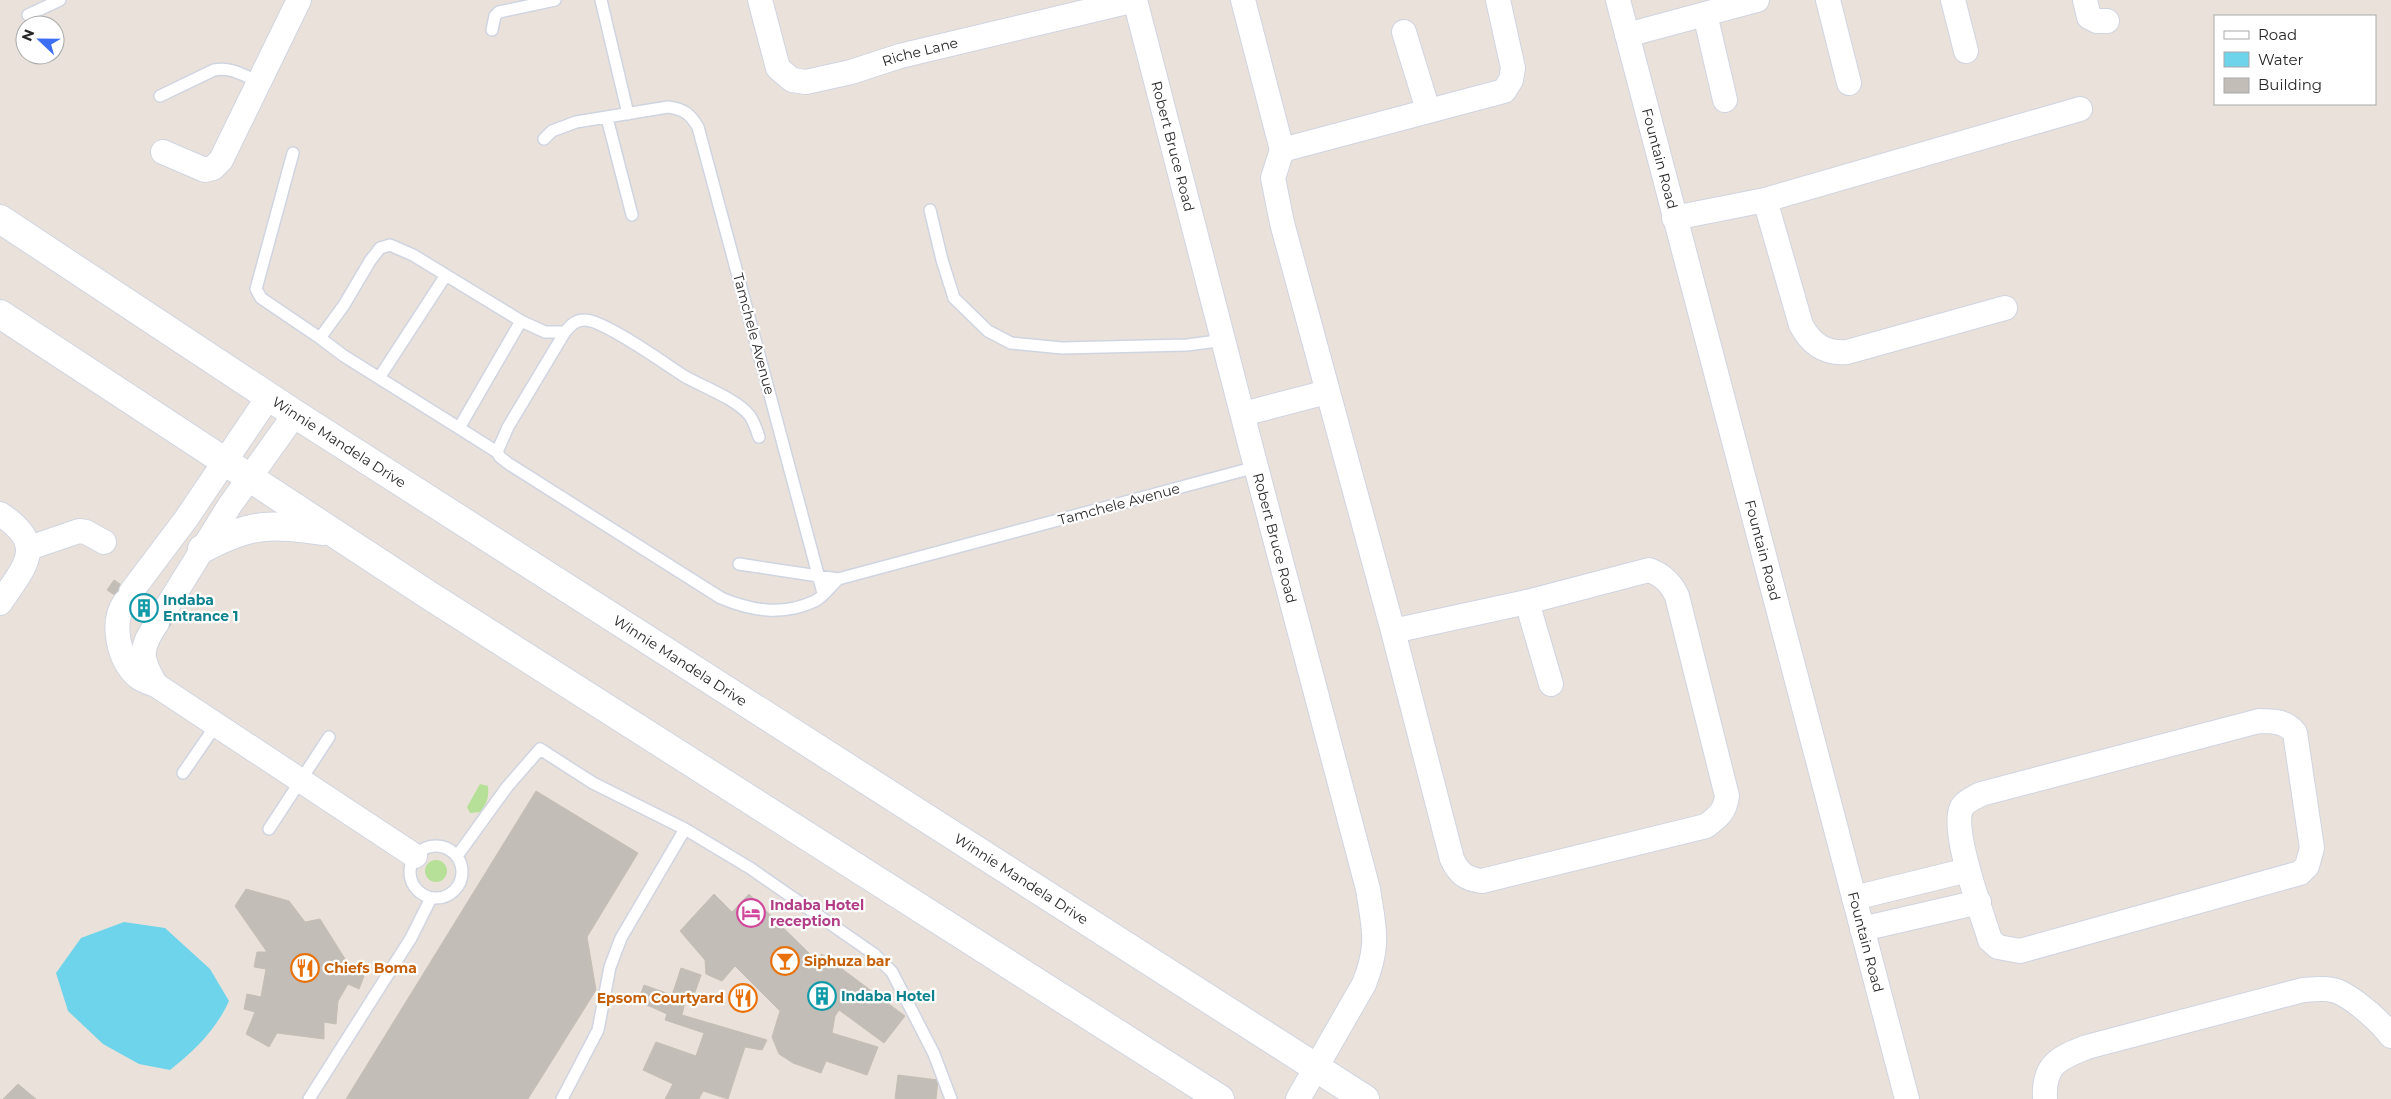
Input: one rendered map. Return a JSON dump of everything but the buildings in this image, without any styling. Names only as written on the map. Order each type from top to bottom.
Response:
[{"type":"main road","name":"Winnie Mandela Drive","points":[[0,219],[295,414],[1364,1099]]},
{"type":"main road","points":[[0,314],[331,532],[1220,1099]]},
{"type":"main road","points":[[202,548],[244,529],[276,525],[331,532]]},
{"type":"street","points":[[163,152],[204,170],[213,168],[221,160],[299,0]]},
{"type":"street","name":"Riche Lane","points":[[760,0],[778,68],[792,80],[806,82],[851,72],[900,56],[1135,0]]},
{"type":"street","name":"Robert Bruce Road","points":[[1135,0],[1368,889],[1376,939],[1372,964],[1364,984],[1298,1099]]},
{"type":"street","points":[[1244,0],[1282,150],[1273,178],[1282,223],[1394,631],[1452,859],[1463,876],[1482,881],[1706,826],[1721,815],[1726,806],[1727,796],[1677,596],[1672,586],[1658,573],[1649,570],[1527,602],[1394,631]]},
{"type":"street","points":[[1282,150],[1504,91],[1511,80],[1513,68],[1498,0]]},
{"type":"street","name":"Fountain Road","points":[[1618,0],[1907,1099]]},
{"type":"street","points":[[1627,35],[1757,0]]},
{"type":"street","points":[[1828,0],[1849,83]]},
{"type":"street","points":[[1953,0],[1966,52]]},
{"type":"street","points":[[2085,0],[2089,18],[2097,21],[2107,21]]},
{"type":"street","points":[[1705,14],[1725,100]]},
{"type":"street","points":[[1404,32],[1428,110]]},
{"type":"street","points":[[1674,218],[1765,200],[2080,109]]},
{"type":"street","points":[[1765,200],[1800,325],[1807,337],[1825,350],[1836,353],[1847,352],[2005,308]]},
{"type":"street","points":[[1243,414],[1327,392]]},
{"type":"street","points":[[269,396],[186,519],[128,597],[122,607],[118,626],[119,644],[128,665],[139,677],[156,686],[415,856]]},
{"type":"street","points":[[156,686],[145,668],[144,645],[202,548],[248,478],[295,414]]},
{"type":"street","points":[[0,514],[22,530],[29,548],[23,568],[0,603]]},
{"type":"street","points":[[29,548],[79,531],[86,532],[104,542]]},
{"type":"street","points":[[1527,602],[1551,684]]},
{"type":"street","points":[[2259,721],[2290,726],[2294,733],[2312,848],[2307,866],[2300,873],[2020,951],[1998,947],[1990,940],[1968,870],[1959,828],[1959,816],[1967,801],[1981,794],[2259,721]]},
{"type":"street","points":[[1854,898],[1968,870]]},
{"type":"street","points":[[1862,929],[1979,902]]},
{"type":"street","points":[[2045,1099],[2044,1087],[2047,1075],[2055,1061],[2067,1055],[2087,1047],[2303,990],[2323,988],[2342,993],[2383,1025],[2391,1036]]},
{"type":"lane","points":[[28,15],[60,0]]},
{"type":"lane","points":[[492,30],[495,16],[499,12],[555,0]]},
{"type":"lane","points":[[544,139],[552,131],[576,122],[628,114],[601,0]]},
{"type":"lane","points":[[160,96],[214,70],[223,68],[232,69],[259,82]]},
{"type":"lane","name":"Tamchele Avenue","points":[[628,114],[668,107],[680,109],[690,115],[698,127],[824,594]]},
{"type":"lane","points":[[607,118],[632,215]]},
{"type":"lane","points":[[293,153],[256,289],[261,298],[379,378],[498,452],[500,457],[509,464],[721,598],[745,608],[775,611],[789,609],[816,600],[838,579]]},
{"type":"lane","points":[[930,210],[942,260],[954,298],[988,331],[1011,343],[1062,348],[1187,345],[1225,340]]},
{"type":"lane","points":[[320,338],[380,248],[390,244],[446,275],[521,322],[545,332],[565,332]]},
{"type":"lane","points":[[379,378],[446,275]]},
{"type":"lane","points":[[498,452],[508,427],[565,332],[572,325],[585,319],[595,322],[633,342],[684,376],[737,405],[750,416],[760,437]]},
{"type":"lane","points":[[459,428],[521,322]]},
{"type":"lane","name":"Tamchele Avenue","points":[[819,577],[838,579],[1256,467]]},
{"type":"lane","points":[[740,564],[819,577]]},
{"type":"lane","points":[[183,773],[216,725]]},
{"type":"lane","points":[[269,829],[329,737]]},
{"type":"lane","points":[[457,856],[507,787],[540,749],[593,783],[686,829],[750,868],[854,940],[886,966],[892,972],[934,1054],[951,1099]]},
{"type":"lane","points":[[562,1099],[598,1030],[610,967],[621,938],[686,829]]},
{"type":"lane","points":[[436,846],[451,850],[457,856],[462,870],[458,886],[446,896],[431,898],[422,894],[412,881],[410,873],[415,856],[428,847],[436,846]]},
{"type":"lane","points":[[310,1099],[411,938],[431,898]]},
{"type":"green space","points":[[480,784],[488,786],[487,800],[480,812],[470,813],[467,807]]},
{"type":"green space","points":[[436,860],[444,863],[447,871],[444,879],[436,882],[428,879],[425,871],[428,863]]},
{"type":"water","points":[[124,922],[165,928],[210,969],[229,1001],[211,1031],[188,1055],[170,1070],[139,1064],[103,1044],[68,1011],[56,973],[81,938]]},
{"type":"place","name":"Indaba Entrance 1","points":[[144,608]]},
{"type":"place","name":"Indaba Hotel reception","points":[[751,913]]},
{"type":"place","name":"Siphuza bar","points":[[785,961]]},
{"type":"place","name":"Chiefs Boma","points":[[305,968]]},
{"type":"place","name":"Indaba Hotel","points":[[822,996]]},
{"type":"place","name":"Epsom Courtyard","points":[[743,998]]}]
